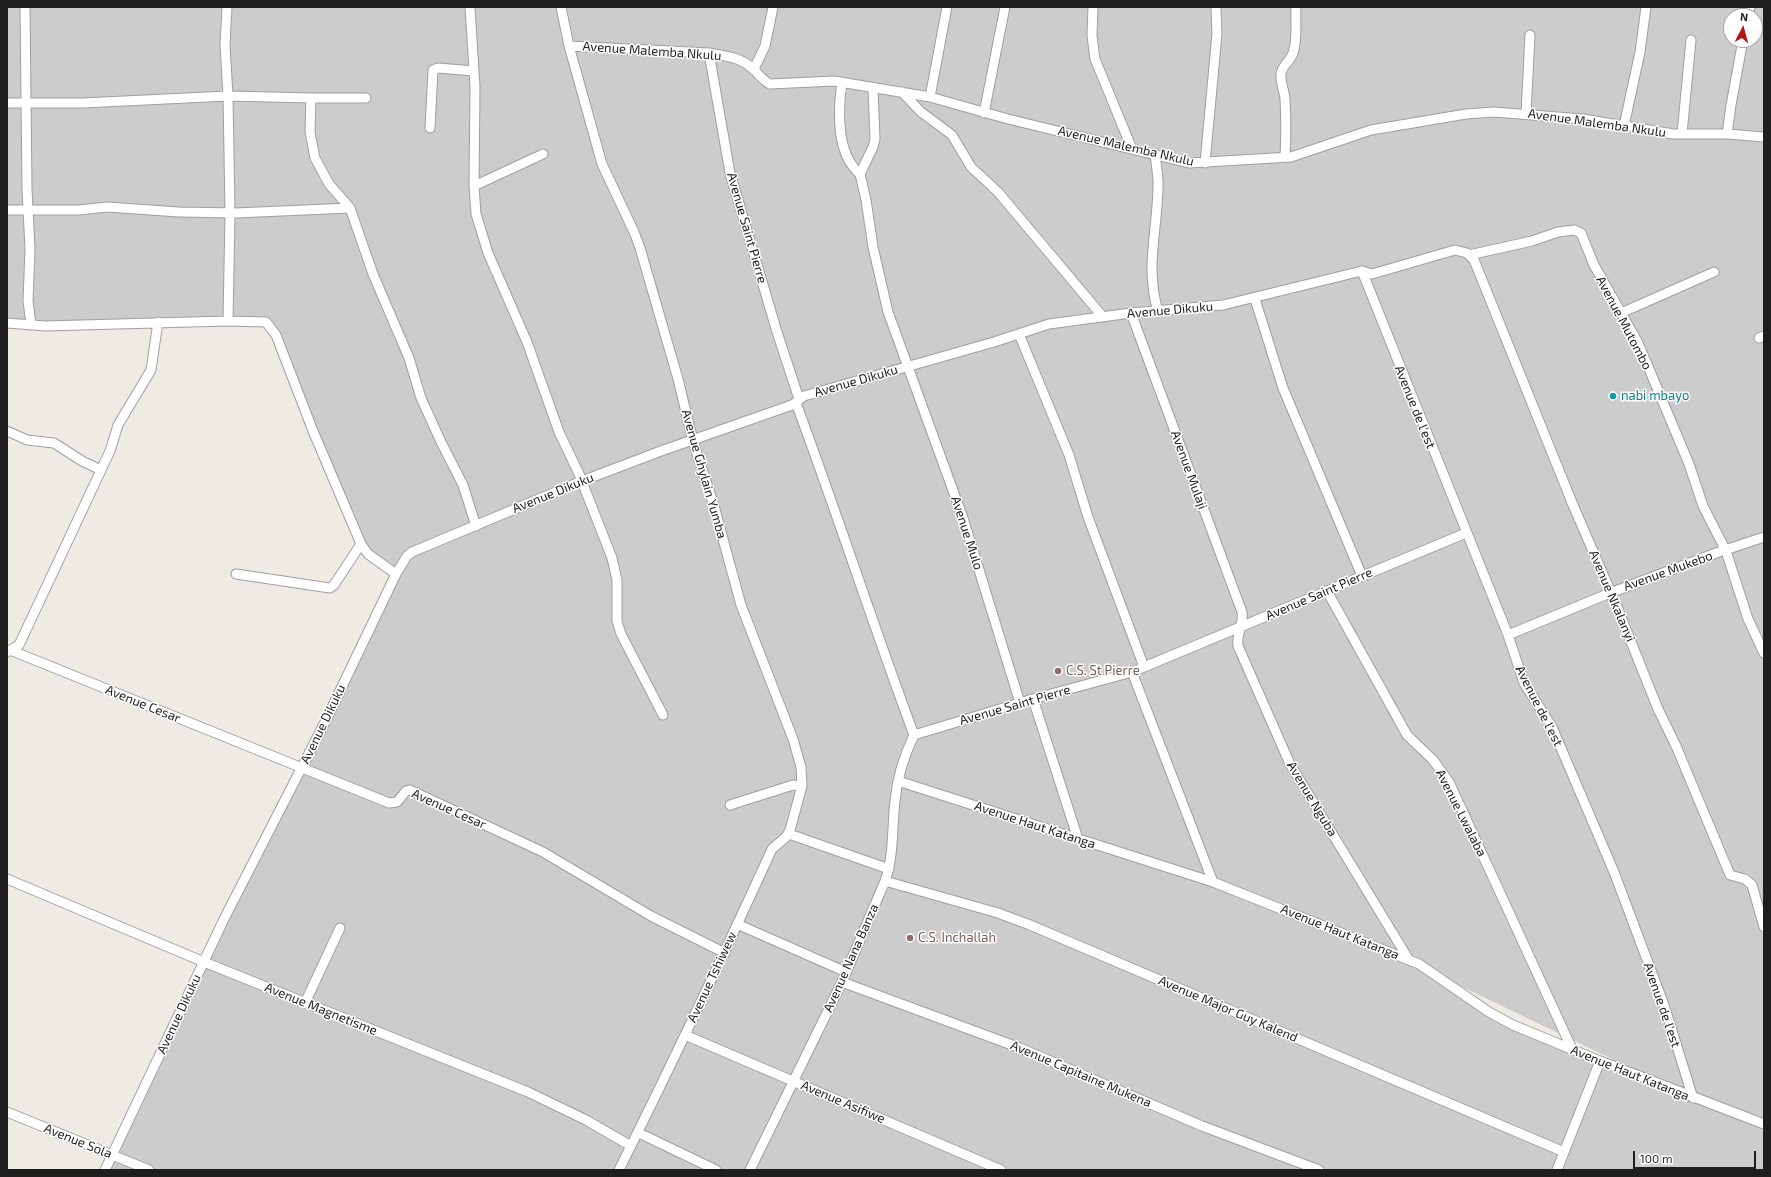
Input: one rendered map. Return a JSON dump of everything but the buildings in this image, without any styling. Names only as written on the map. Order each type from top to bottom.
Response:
[{"type":"street","points":[[25,7],[30,256],[28,301],[31,324]]},
{"type":"street","points":[[227,7],[226,60],[230,213],[228,321]]},
{"type":"street","points":[[470,7],[476,105],[474,186],[476,214],[488,254],[527,342],[565,446],[582,481],[614,564],[618,591],[618,628],[662,714]]},
{"type":"street","name":"Avenue Ghylain Yumba","points":[[561,7],[569,46],[602,164],[640,248],[682,393],[693,441],[714,506],[745,619],[793,739],[801,767],[802,786]]},
{"type":"street","points":[[754,69],[765,46],[773,7]]},
{"type":"street","points":[[930,97],[947,7]]},
{"type":"street","points":[[984,113],[1006,7]]},
{"type":"street","points":[[1093,7],[1092,31],[1095,59],[1132,149]]},
{"type":"street","points":[[1205,163],[1217,34],[1216,7]]},
{"type":"street","points":[[1285,157],[1286,109],[1281,74],[1283,66],[1290,60],[1293,54],[1296,42],[1296,7]]},
{"type":"street","points":[[1624,126],[1640,52],[1646,7]]},
{"type":"street","points":[[1526,114],[1530,35]]},
{"type":"street","points":[[1682,134],[1691,40]]},
{"type":"street","name":"Avenue Malemba Nkulu","points":[[569,46],[709,54],[737,59],[754,69],[763,80],[770,84],[805,81],[842,82],[930,97],[984,113],[1188,163],[1205,163],[1298,155],[1371,130],[1474,113],[1526,114],[1589,120],[1682,134],[1727,134],[1764,137]]},
{"type":"street","points":[[1727,134],[1742,48]]},
{"type":"street","name":"Avenue Saint Pierre","points":[[709,54],[730,172],[777,332],[798,401],[878,641],[914,735],[1033,699],[1132,672],[1466,533]]},
{"type":"street","points":[[430,128],[433,70],[438,68],[474,71]]},
{"type":"street","points":[[842,82],[841,127],[844,149],[853,167],[860,174],[873,147],[875,139],[873,88]]},
{"type":"street","points":[[902,92],[921,112],[952,136],[971,167],[998,192],[1103,317]]},
{"type":"street","points":[[7,104],[228,96],[366,98]]},
{"type":"street","points":[[312,98],[310,132],[312,150],[329,184],[350,208],[373,274],[409,358],[421,398],[463,485],[476,526]]},
{"type":"street","points":[[474,186],[543,154]]},
{"type":"street","points":[[1155,154],[1158,187],[1150,262],[1151,284],[1158,312]]},
{"type":"street","name":"Avenue Mulo","points":[[860,174],[878,271],[888,312],[963,518],[1020,703]]},
{"type":"street","points":[[7,210],[28,208],[79,210],[121,207],[230,213],[350,208]]},
{"type":"street","name":"Avenue Mutombo","points":[[1469,255],[1532,241],[1558,232],[1578,231],[1581,233],[1600,276],[1639,347],[1689,464],[1704,506],[1726,551],[1748,619],[1764,653]]},
{"type":"street","name":"Avenue Dikuku","points":[[105,1170],[204,962],[302,768],[406,556],[412,552],[582,481],[798,401],[804,396],[1049,324],[1131,313],[1204,308],[1255,299],[1300,285],[1362,271],[1372,274],[1455,250],[1469,255]]},
{"type":"street","name":"Avenue Nkalanyi","points":[[1469,255],[1475,262],[1572,505],[1610,592],[1658,709],[1676,746],[1730,874],[1745,879],[1752,885],[1764,927]]},
{"type":"street","name":"Avenue de l'est","points":[[1362,271],[1508,636],[1524,683],[1552,727],[1614,872],[1664,1005],[1693,1098]]},
{"type":"street","points":[[1621,313],[1714,272]]},
{"type":"street","points":[[1255,299],[1285,395],[1362,576]]},
{"type":"street","name":"Avenue Mulaji","points":[[1131,313],[1242,612],[1240,628]]},
{"type":"street","points":[[7,323],[45,326],[228,321],[263,322],[269,325],[276,334],[313,431],[361,544],[368,554],[396,574]]},
{"type":"street","points":[[9,650],[19,645],[112,448],[118,425],[151,370],[158,322]]},
{"type":"street","points":[[1019,334],[1071,461],[1088,517],[1144,667]]},
{"type":"street","points":[[7,430],[25,439],[54,443],[82,461],[101,470]]},
{"type":"street","name":"Avenue Mukebo","points":[[1508,636],[1610,592],[1719,552],[1764,538]]},
{"type":"street","points":[[236,574],[330,588],[334,585],[361,544]]},
{"type":"street","name":"Avenue Lwalaba","points":[[1327,591],[1407,735],[1433,760],[1449,782],[1572,1049]]},
{"type":"street","name":"Avenue Nguba","points":[[1240,628],[1238,646],[1290,764],[1409,960]]},
{"type":"street","name":"Avenue Cesar","points":[[9,650],[388,803],[397,802],[406,791],[410,790],[543,852],[651,916],[725,953]]},
{"type":"street","points":[[1132,672],[1213,882]]},
{"type":"street","points":[[1033,699],[1078,838]]},
{"type":"street","name":"Avenue Nana Banza","points":[[750,1170],[842,982],[885,881],[889,869],[898,781],[904,755],[914,735]]},
{"type":"street","name":"Avenue Haut Katanga","points":[[898,781],[1213,882],[1409,960],[1427,969],[1503,1020],[1600,1061],[1764,1124]]},
{"type":"street","points":[[730,805],[793,785],[802,786],[789,834],[889,869]]},
{"type":"street","name":"Avenue Tshiwew","points":[[620,1170],[725,953],[772,849],[789,834]]},
{"type":"street","name":"Avenue Magnetisme","points":[[7,879],[204,962],[528,1092],[586,1120],[632,1146]]},
{"type":"street","name":"Avenue Major Guy Kalend","points":[[885,881],[998,913],[1030,925],[1564,1152]]},
{"type":"street","points":[[737,924],[846,972]]},
{"type":"street","points":[[305,1002],[340,928]]},
{"type":"street","name":"Avenue Capitaine Mukena","points":[[842,982],[1020,1048],[1202,1126],[1319,1170]]},
{"type":"street","name":"Avenue Asifiwe","points":[[685,1035],[1001,1170]]},
{"type":"street","points":[[1557,1170],[1600,1061]]},
{"type":"street","name":"Avenue Sola","points":[[7,1112],[149,1170]]},
{"type":"street","points":[[639,1133],[716,1170]]},
{"type":"shaded area","points":[[7,7],[1764,7],[1764,1170],[106,1170],[396,574],[361,544],[272,328],[228,321],[7,325]],"holes":[[[1419,966],[1693,1098],[1503,1020]]]},
{"type":"place","name":"nabi mbayo","points":[[1613,396]]},
{"type":"place","name":"C.S. St Pierre","points":[[1058,671]]},
{"type":"place","name":"C.S. Inchallah","points":[[910,938]]}]
